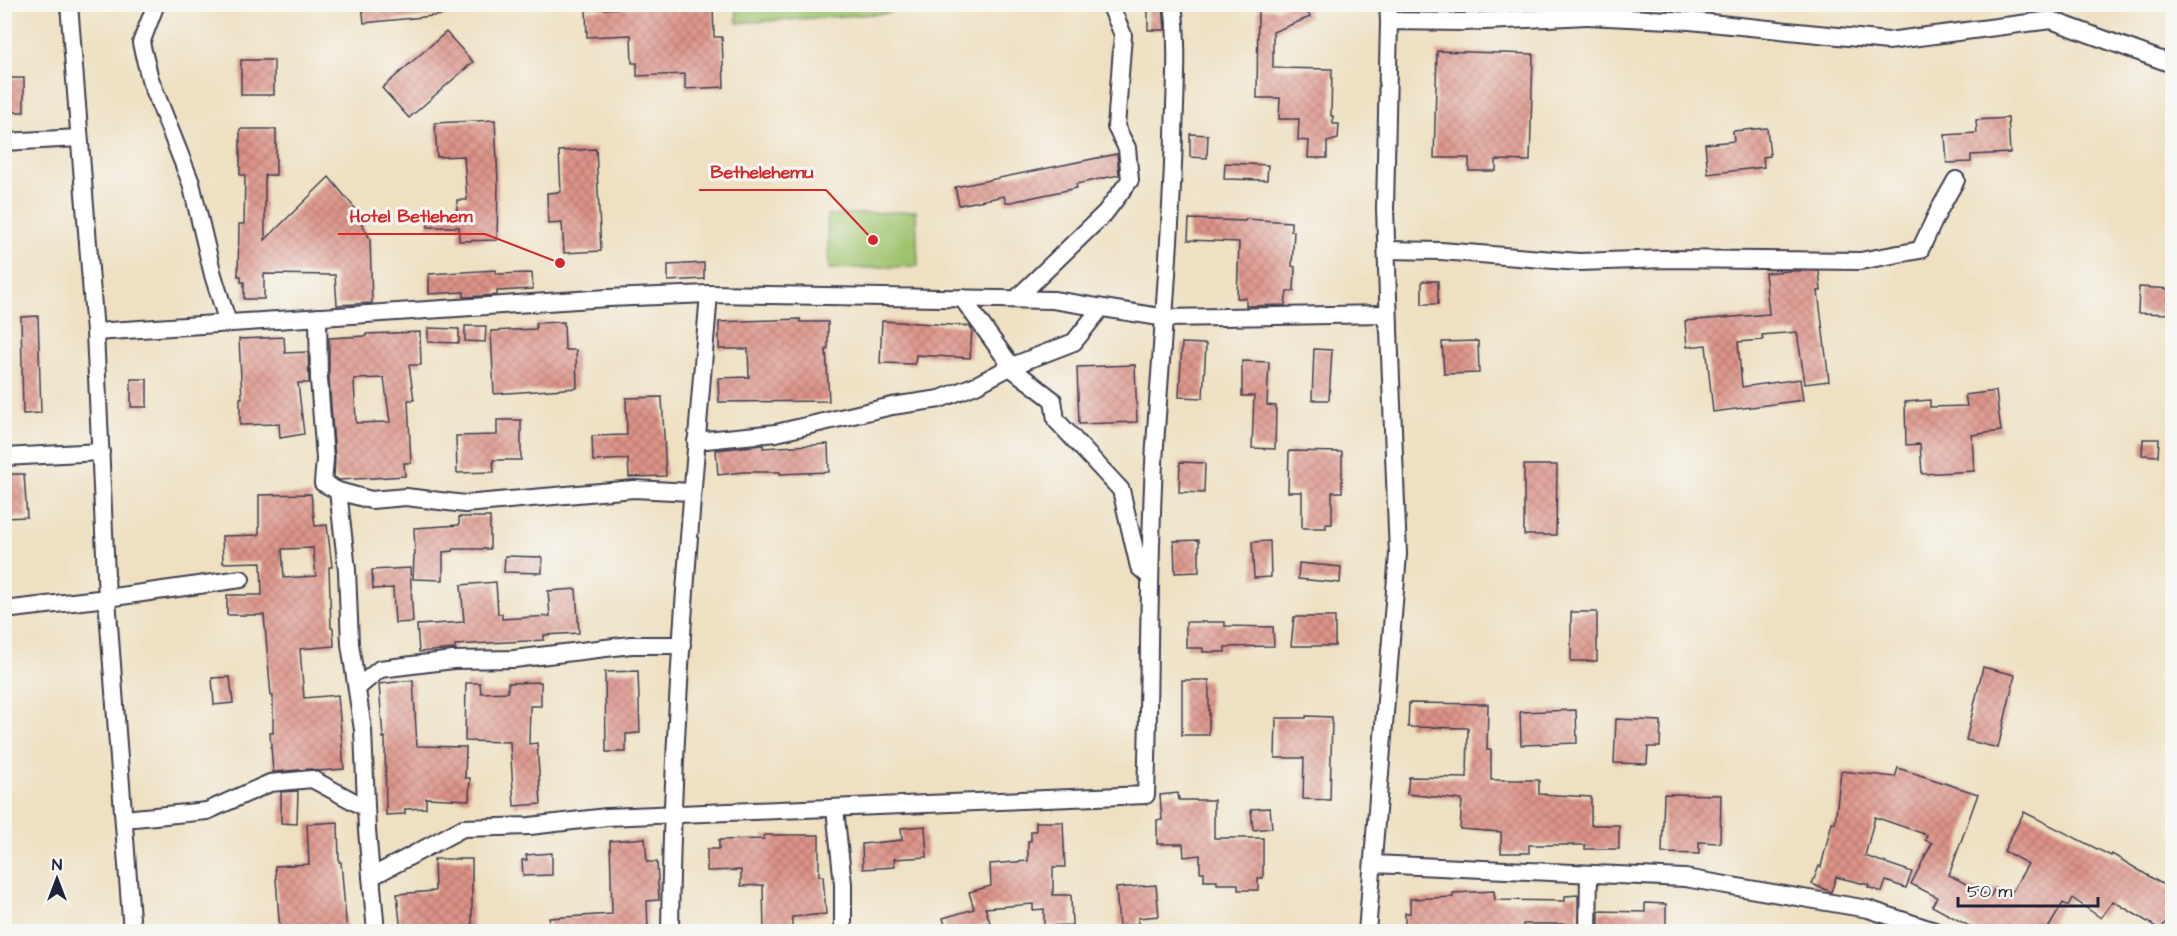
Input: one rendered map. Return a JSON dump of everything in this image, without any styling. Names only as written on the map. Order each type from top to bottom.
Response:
[{"type":"street","points":[[69,4],[95,332],[107,598],[132,932]]},
{"type":"street","points":[[156,4],[141,43],[150,80],[191,183],[213,275],[228,323]]},
{"type":"street","points":[[1016,299],[1105,213],[1130,180],[1127,148],[1116,127],[1122,35],[1110,4]]},
{"type":"street","points":[[371,877],[463,828],[607,818],[1146,795],[1155,446],[1166,318],[1174,155],[1177,32],[1173,4]]},
{"type":"street","points":[[1367,932],[1398,554],[1385,209],[1388,13],[1464,22],[1588,10],[1888,41],[2051,20],[2172,64]]},
{"type":"street","points":[[4,142],[79,138]]},
{"type":"street","points":[[1386,250],[1441,251],[1579,262],[1664,259],[1860,261],[1920,250],[1956,180]]},
{"type":"street","points":[[95,332],[608,298],[709,294],[1053,300],[1166,318],[1384,314],[1389,330]]},
{"type":"street","points":[[670,932],[671,816],[692,492],[709,294]]},
{"type":"street","points":[[962,298],[1012,366],[1053,400],[1056,420],[1121,490],[1139,567],[1150,577]]},
{"type":"street","points":[[696,441],[776,434],[892,406],[940,399],[976,385],[1012,366],[1074,342],[1101,308]]},
{"type":"street","points":[[318,317],[319,379],[325,459],[323,483],[338,491],[371,500],[406,497],[465,504],[634,489],[692,492]]},
{"type":"street","points":[[4,457],[101,452]]},
{"type":"street","points":[[338,491],[347,570],[350,644],[363,730],[366,808],[376,932]]},
{"type":"street","points":[[4,610],[242,579]]},
{"type":"street","points":[[357,688],[380,669],[453,660],[514,659],[631,645],[682,645]]},
{"type":"street","points":[[124,819],[207,811],[270,783],[312,779],[366,808]]},
{"type":"street","points":[[835,808],[843,884],[843,932]]},
{"type":"street","points":[[1373,864],[1685,878],[1868,909],[1938,932]]},
{"type":"street","points":[[1588,932],[1589,875]]},
{"type":"green space","points":[[736,5],[890,5],[890,13],[737,23]]},
{"type":"green space","points":[[916,211],[918,266],[829,269],[827,215]]},
{"type":"building","points":[[362,4],[443,4],[443,15],[364,23]]},
{"type":"building","points":[[658,4],[673,4],[673,10],[713,8],[714,37],[722,37],[724,87],[685,89],[685,74],[637,76],[637,63],[632,63],[631,35],[587,37],[586,10],[658,6]]},
{"type":"building","points":[[1148,4],[1163,4],[1165,30],[1148,30]]},
{"type":"building","points":[[1287,4],[1304,4],[1310,17],[1273,32],[1273,68],[1332,69],[1331,116],[1333,116],[1333,124],[1339,124],[1338,139],[1327,142],[1327,158],[1308,158],[1309,141],[1298,140],[1299,119],[1279,119],[1280,98],[1257,98],[1258,8],[1277,9]]},
{"type":"building","points":[[446,32],[473,62],[409,118],[382,88]]},
{"type":"building","points":[[1437,51],[1533,54],[1530,161],[1496,160],[1496,171],[1469,171],[1469,158],[1434,158]]},
{"type":"building","points":[[241,60],[274,60],[274,95],[241,95]]},
{"type":"building","points":[[4,78],[24,78],[24,112],[4,112]]},
{"type":"building","points":[[2008,118],[2010,153],[1971,155],[1971,162],[1947,163],[1945,135],[1977,133],[1976,120]]},
{"type":"building","points":[[495,120],[498,183],[497,240],[459,241],[459,227],[428,227],[428,211],[457,211],[457,200],[467,200],[464,156],[437,157],[435,123]]},
{"type":"building","points":[[1767,128],[1770,156],[1763,157],[1764,167],[1708,174],[1705,144],[1734,141],[1733,131]]},
{"type":"building","points":[[240,129],[276,129],[276,175],[265,175],[265,240],[329,177],[353,206],[370,239],[372,303],[337,305],[335,275],[264,274],[264,299],[244,299],[244,282],[241,282],[241,276],[238,276],[239,224],[244,224],[245,175],[240,175]]},
{"type":"building","points":[[1190,134],[1208,135],[1207,158],[1190,157]]},
{"type":"building","points":[[596,149],[601,251],[564,253],[562,223],[548,224],[547,193],[561,192],[559,151]]},
{"type":"building","points":[[1117,154],[1119,175],[1076,184],[1077,188],[1006,203],[1004,196],[959,205],[955,187]]},
{"type":"building","points":[[1225,163],[1268,165],[1267,180],[1224,179]]},
{"type":"building","points":[[1189,219],[1291,222],[1291,231],[1294,231],[1292,266],[1295,267],[1294,291],[1287,291],[1285,305],[1246,306],[1246,298],[1237,298],[1239,242],[1188,240]]},
{"type":"building","points":[[704,263],[704,279],[668,281],[668,265]]},
{"type":"building","points":[[496,270],[496,274],[532,273],[533,289],[497,291],[497,295],[464,297],[464,292],[429,294],[429,274]]},
{"type":"building","points":[[1819,271],[1821,291],[1818,291],[1829,381],[1805,384],[1797,332],[1762,335],[1763,340],[1738,342],[1742,387],[1800,379],[1803,400],[1713,412],[1706,345],[1687,347],[1685,321],[1769,314],[1765,273]]},
{"type":"building","points":[[1422,281],[1438,281],[1438,304],[1422,304]]},
{"type":"building","points":[[2139,287],[2172,289],[2172,314],[2138,313]]},
{"type":"building","points":[[38,316],[41,413],[23,414],[21,317]]},
{"type":"building","points":[[800,319],[800,322],[828,322],[828,349],[826,349],[829,401],[719,402],[718,378],[749,377],[748,349],[719,349],[719,322]]},
{"type":"building","points":[[882,321],[969,326],[972,329],[970,358],[916,355],[915,364],[880,363]]},
{"type":"building","points":[[564,322],[565,350],[576,350],[577,388],[494,394],[491,331],[536,329],[536,323]]},
{"type":"building","points":[[465,326],[486,326],[485,342],[465,341]]},
{"type":"building","points":[[428,328],[459,329],[459,343],[428,342]]},
{"type":"building","points":[[420,332],[421,365],[409,365],[414,400],[408,400],[411,463],[404,463],[405,476],[339,480],[334,477],[329,338],[366,336],[366,334]],"holes":[[[384,378],[390,422],[356,423],[354,379]]]},
{"type":"building","points":[[284,337],[285,353],[308,352],[309,383],[298,383],[304,434],[280,438],[279,424],[240,425],[240,398],[242,398],[239,339]]},
{"type":"building","points":[[1478,341],[1479,373],[1444,374],[1442,342]]},
{"type":"building","points":[[1182,343],[1206,344],[1203,398],[1179,397]]},
{"type":"building","points":[[1314,349],[1332,350],[1329,400],[1312,400]]},
{"type":"building","points":[[1242,361],[1269,362],[1267,405],[1276,406],[1275,449],[1252,448],[1254,396],[1242,396]]},
{"type":"building","points":[[1135,365],[1137,422],[1079,424],[1077,367]]},
{"type":"building","points":[[131,379],[147,379],[147,407],[131,407]]},
{"type":"building","points":[[1996,391],[2001,431],[1972,435],[1974,471],[1922,474],[1920,444],[1906,445],[1905,402],[1930,400],[1930,407],[1967,406],[1965,395]]},
{"type":"building","points":[[662,397],[666,476],[629,477],[628,459],[593,461],[592,436],[627,435],[626,398]]},
{"type":"building","points":[[497,420],[521,420],[521,460],[493,460],[494,472],[457,473],[456,436],[497,435]]},
{"type":"building","points":[[2143,439],[2159,439],[2158,456],[2142,455]]},
{"type":"building","points":[[828,444],[829,472],[780,474],[780,472],[743,472],[718,475],[716,450],[763,445],[763,448]]},
{"type":"building","points":[[1289,451],[1342,452],[1342,492],[1332,492],[1332,524],[1326,524],[1326,528],[1302,528],[1302,492],[1288,492]]},
{"type":"building","points":[[1180,462],[1205,463],[1204,493],[1179,492]]},
{"type":"building","points":[[1524,465],[1557,465],[1556,535],[1524,535]]},
{"type":"building","points":[[4,474],[24,474],[27,517],[4,518]]},
{"type":"building","points":[[311,494],[315,526],[327,525],[332,567],[329,567],[331,628],[333,628],[334,646],[300,649],[304,698],[338,695],[344,769],[273,772],[270,733],[273,733],[273,696],[271,696],[264,615],[227,615],[227,595],[262,595],[261,562],[223,563],[222,536],[259,535],[259,495]],"holes":[[[313,548],[316,576],[284,578],[282,549]]]},
{"type":"building","points":[[459,517],[490,517],[490,549],[453,549],[453,551],[443,552],[443,580],[413,579],[414,528],[459,525]]},
{"type":"building","points":[[1199,540],[1199,572],[1175,573],[1174,541]]},
{"type":"building","points":[[1270,541],[1271,577],[1254,578],[1252,542]]},
{"type":"building","points":[[505,556],[542,557],[542,573],[504,572]]},
{"type":"building","points":[[1299,563],[1341,567],[1340,583],[1298,579]]},
{"type":"building","points":[[410,568],[413,622],[395,623],[393,588],[373,589],[372,570]]},
{"type":"building","points":[[496,582],[498,614],[502,614],[502,619],[550,616],[548,591],[576,589],[579,633],[544,635],[544,640],[455,645],[455,649],[419,652],[417,625],[464,622],[461,585]]},
{"type":"building","points":[[1571,612],[1597,612],[1597,661],[1571,661]]},
{"type":"building","points":[[1294,617],[1335,617],[1335,646],[1291,646]]},
{"type":"building","points":[[1186,622],[1225,622],[1225,626],[1273,627],[1274,646],[1225,647],[1225,652],[1203,652],[1203,648],[1186,648]]},
{"type":"building","points":[[1983,667],[2015,675],[1998,748],[1966,740]]},
{"type":"building","points":[[638,671],[640,733],[626,734],[626,752],[606,752],[605,672]]},
{"type":"building","points":[[230,677],[233,703],[214,705],[212,678]]},
{"type":"building","points":[[413,680],[417,746],[466,747],[465,778],[470,778],[469,800],[426,798],[426,808],[405,809],[405,814],[386,815],[385,737],[383,738],[379,684]]},
{"type":"building","points":[[1182,680],[1209,680],[1209,735],[1182,735]]},
{"type":"building","points":[[541,682],[541,706],[530,706],[529,744],[537,743],[541,804],[514,806],[510,742],[465,741],[466,683],[480,683],[481,693],[508,692],[508,683]]},
{"type":"building","points":[[1409,703],[1488,704],[1487,750],[1491,750],[1491,780],[1539,780],[1539,794],[1591,797],[1591,825],[1619,825],[1619,849],[1585,849],[1585,845],[1529,845],[1529,853],[1501,853],[1501,832],[1460,829],[1462,800],[1407,794],[1409,777],[1467,778],[1468,728],[1408,727]]},
{"type":"building","points":[[1576,710],[1577,743],[1521,745],[1520,712]]},
{"type":"building","points":[[1306,716],[1332,717],[1330,800],[1303,799],[1304,758],[1275,758],[1276,718],[1306,718]]},
{"type":"building","points":[[1616,719],[1661,721],[1660,747],[1648,747],[1647,764],[1614,763]]},
{"type":"building","points":[[1898,768],[1978,794],[1949,875],[1990,897],[1995,888],[2010,895],[2028,864],[2004,851],[2024,812],[2111,856],[2112,854],[2172,890],[2172,911],[2161,930],[2113,901],[2101,918],[2072,898],[2068,906],[2063,903],[2046,932],[1980,932],[1932,906],[1937,897],[1911,884],[1932,843],[1925,840],[1927,835],[1875,817],[1865,856],[1912,872],[1906,888],[1886,881],[1882,892],[1868,887],[1869,885],[1836,877],[1831,892],[1812,884],[1819,866],[1821,867],[1832,822],[1835,823],[1841,771],[1895,777]]},
{"type":"building","points":[[298,791],[297,824],[281,823],[281,792]]},
{"type":"building","points":[[1178,793],[1179,800],[1214,800],[1214,838],[1263,838],[1263,878],[1258,878],[1258,890],[1238,890],[1238,884],[1217,884],[1217,881],[1204,881],[1204,872],[1200,872],[1200,855],[1184,857],[1183,844],[1157,844],[1157,820],[1162,820],[1160,795]]},
{"type":"building","points":[[1664,794],[1721,795],[1720,843],[1699,842],[1699,854],[1662,853]]},
{"type":"building","points":[[1270,808],[1272,828],[1253,830],[1251,809]]},
{"type":"building","points":[[338,822],[339,862],[341,862],[347,932],[280,932],[275,866],[309,864],[307,824]]},
{"type":"building","points":[[1036,822],[1063,822],[1065,867],[1053,867],[1053,895],[1071,895],[1072,925],[1044,926],[1044,909],[1033,910],[1033,904],[985,908],[990,922],[960,932],[947,932],[943,918],[974,909],[969,892],[991,886],[990,864],[1028,861],[1028,841],[1031,841],[1031,831],[1036,831]]},
{"type":"building","points":[[925,826],[927,857],[894,859],[895,867],[863,869],[862,844],[902,840],[901,828]]},
{"type":"building","points":[[764,835],[819,835],[819,876],[823,876],[826,914],[792,917],[792,932],[764,932],[763,885],[741,886],[741,870],[707,871],[707,849],[719,849],[719,840],[764,839]]},
{"type":"building","points":[[645,838],[647,862],[657,862],[659,900],[647,901],[648,931],[550,932],[549,918],[612,914],[610,841]]},
{"type":"building","points":[[552,853],[552,875],[523,876],[522,860],[527,860],[526,855]]},
{"type":"building","points":[[434,859],[472,859],[472,932],[401,932],[397,894],[435,891]]},
{"type":"building","points":[[1156,885],[1159,916],[1138,918],[1138,924],[1119,926],[1116,888]]},
{"type":"building","points":[[1494,891],[1495,900],[1565,901],[1565,896],[1578,895],[1578,932],[1566,932],[1566,924],[1523,924],[1523,932],[1419,932],[1419,929],[1405,929],[1405,913],[1410,913],[1410,899],[1453,897],[1453,893]]},
{"type":"building","points":[[1645,903],[1666,904],[1666,932],[1599,932],[1599,911],[1645,912]]},
{"type":"place","name":"Bethelehemu","points":[[873,240]]},
{"type":"place","name":"Hotel Betlehem","points":[[560,263]]}]
